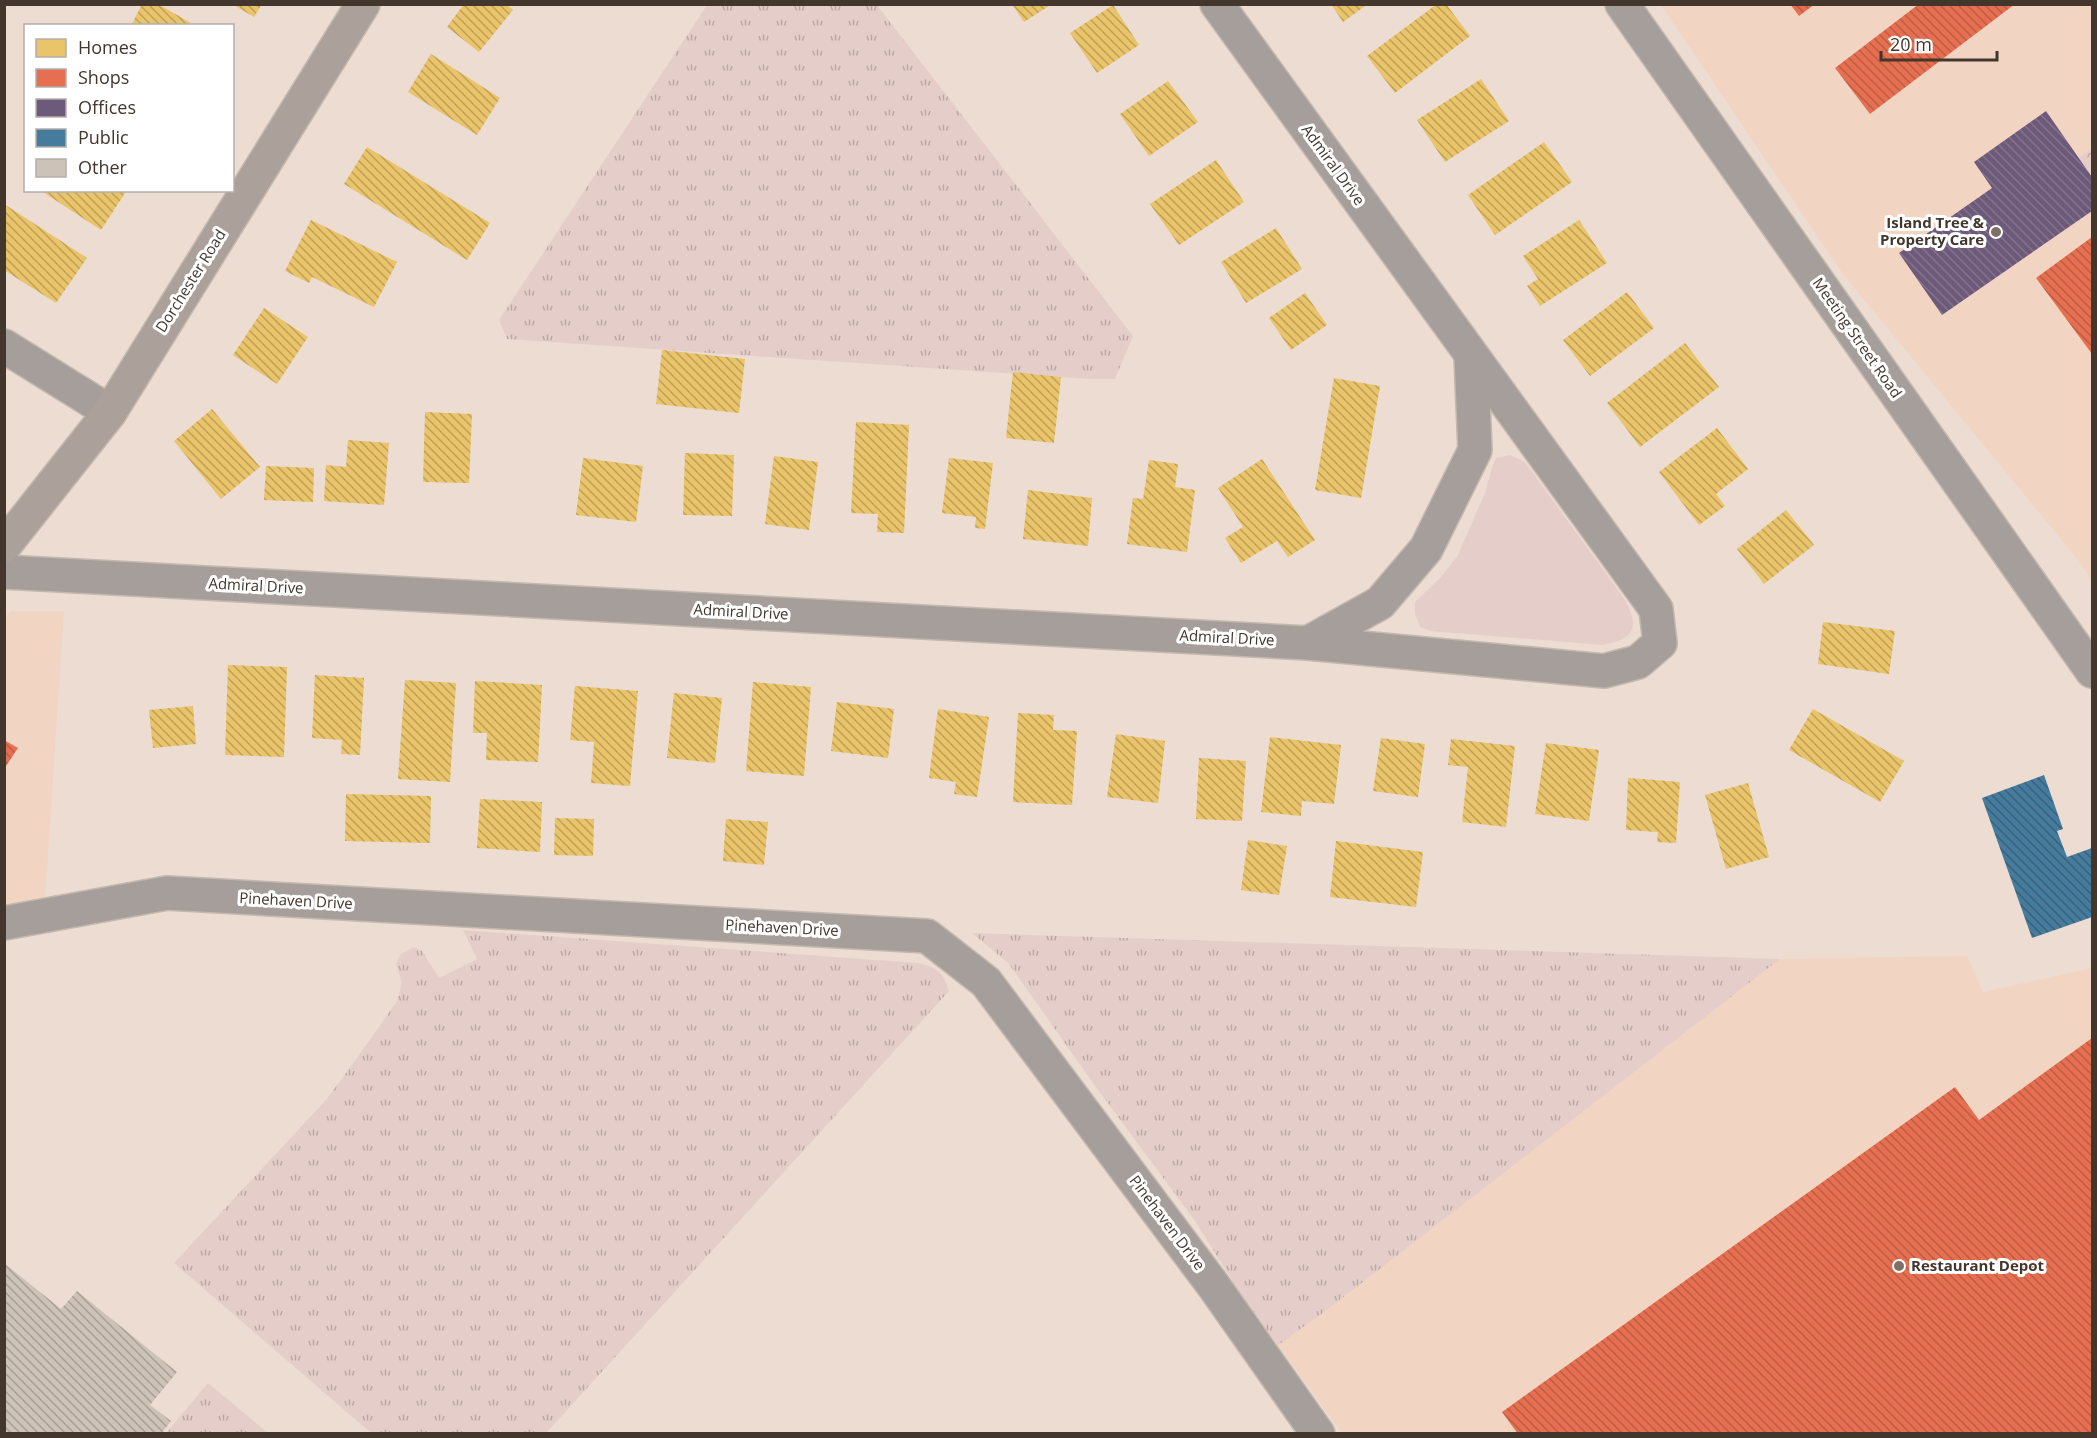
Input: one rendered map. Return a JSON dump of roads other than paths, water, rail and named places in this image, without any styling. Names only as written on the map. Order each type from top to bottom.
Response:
[{"type":"main road","name":"Dorchester Road","points":[[4,546],[110,412],[363,4]]},
{"type":"street","name":"Admiral Drive","points":[[4,572],[1308,643],[1604,671],[1638,662],[1660,643],[1656,609],[1217,4]]},
{"type":"street","name":"Meeting Street Road","points":[[1622,4],[2092,671]]},
{"type":"street","points":[[4,346],[110,412]]},
{"type":"street","points":[[1308,643],[1380,603],[1426,549],[1475,450],[1471,356]]},
{"type":"street","name":"Pinehaven Drive","points":[[4,922],[167,893],[927,936],[986,982],[1213,1285],[1318,1434]]},
{"type":"place","name":"Island Tree & Property Care","points":[[1996,232]]},
{"type":"place","name":"Restaurant Depot","points":[[1899,1266]]}]
